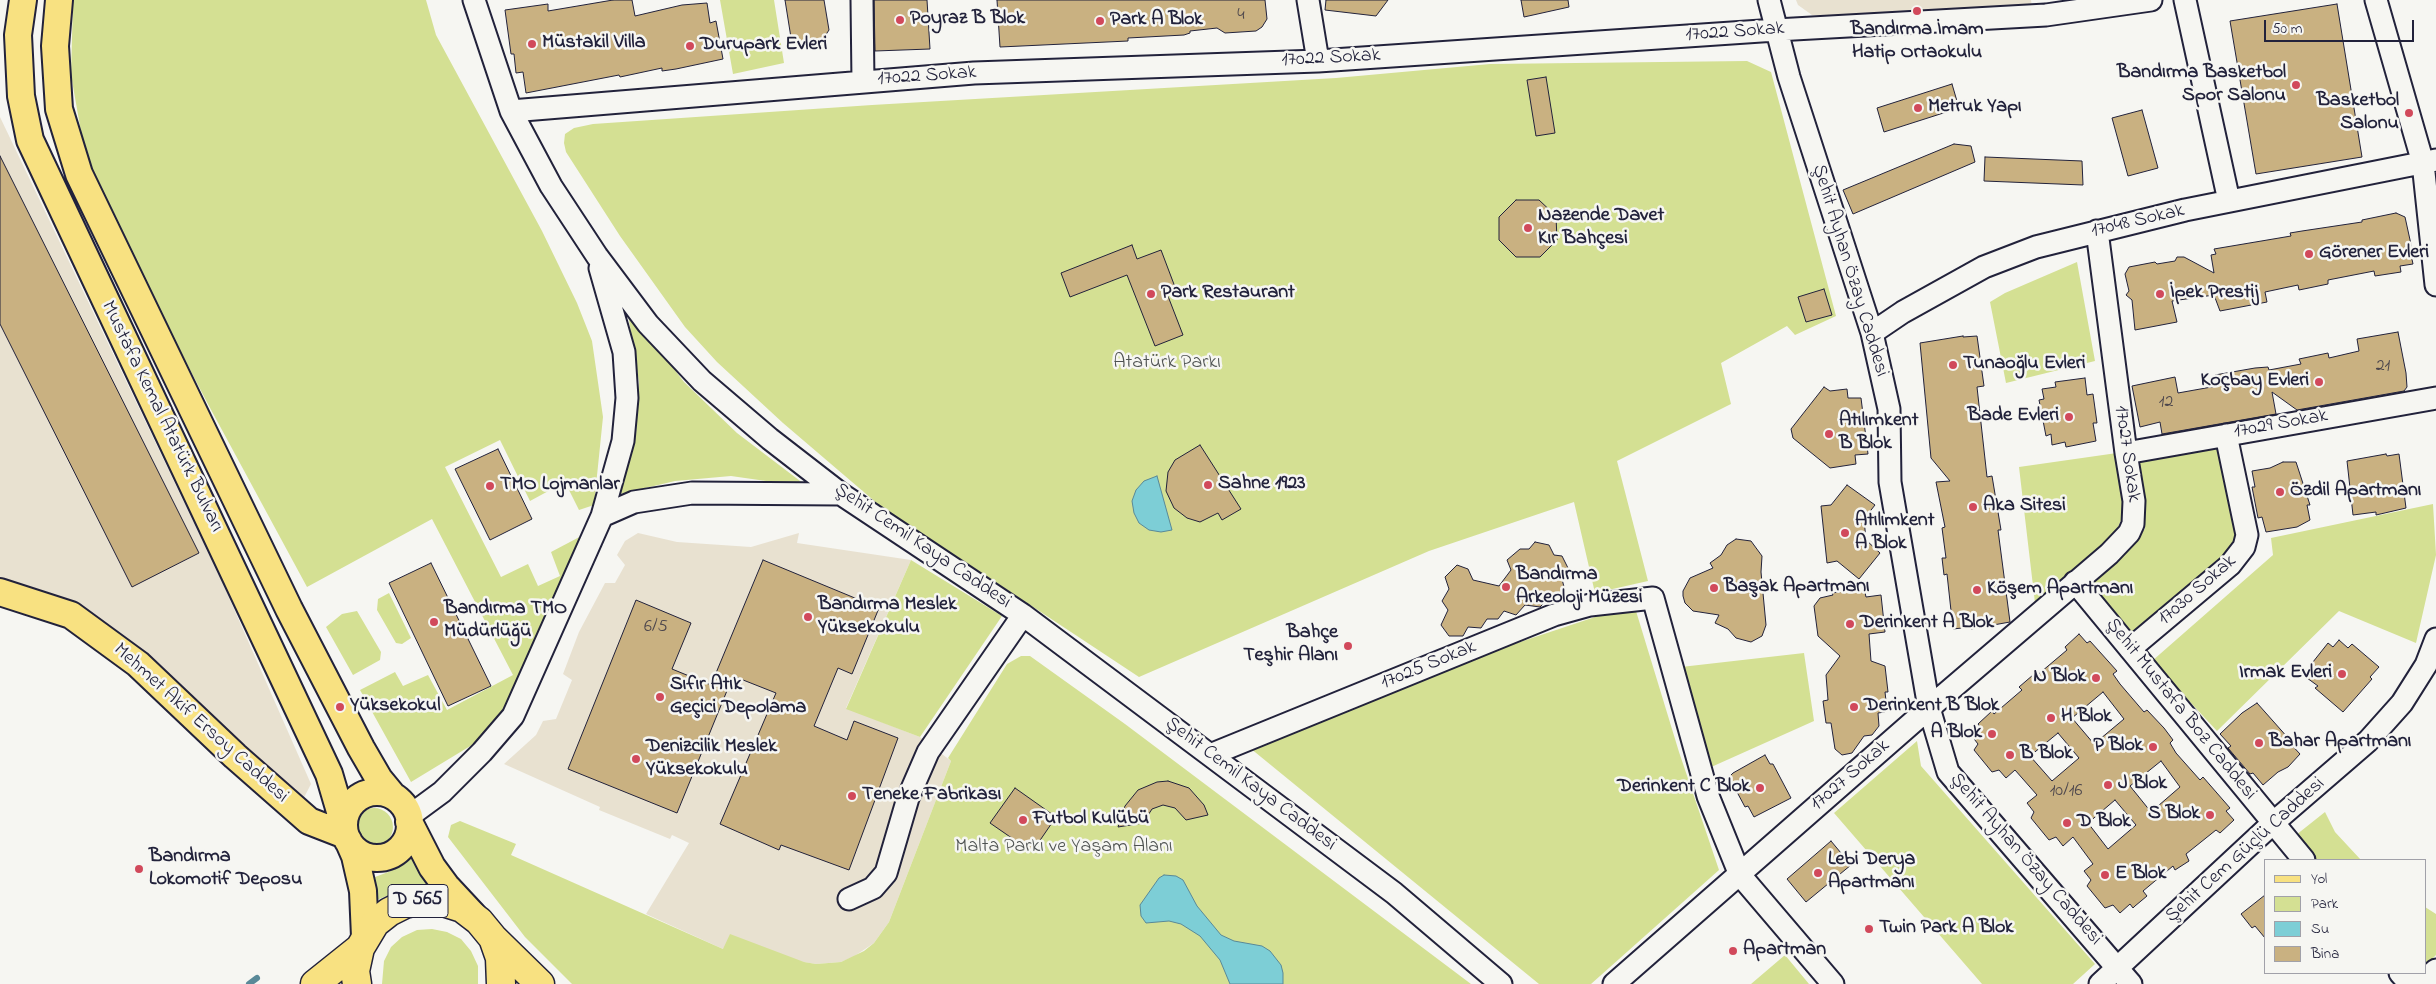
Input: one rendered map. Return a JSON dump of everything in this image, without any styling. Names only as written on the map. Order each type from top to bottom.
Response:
[{"type":"highway","name":"D 565","points":[[315,984],[362,942],[375,923],[389,912],[405,904],[422,900],[443,902],[462,908],[486,929],[540,984]]},
{"type":"highway","points":[[486,929],[500,958],[501,984]]},
{"type":"highway","name":"D 565","points":[[357,984],[355,971],[362,942]]},
{"type":"main road","name":"Mustafa Kemal Atatürk Bulvarı","points":[[23,0],[18,35],[21,96],[30,140],[329,774],[360,874],[363,891],[362,942]]},
{"type":"main road","name":"Mustafa Kemal Atatürk Bulvarı","points":[[59,0],[55,46],[59,109],[79,174],[289,609],[361,748],[379,779],[402,809],[437,874],[486,929]]},
{"type":"main road","name":"Mehmet Akif Ersoy Caddesi","points":[[0,592],[71,615],[138,664],[235,756],[309,820],[346,833]]},
{"type":"main road","points":[[374,792],[402,809],[408,833],[404,844],[396,852],[375,858],[364,855],[354,849],[346,833],[349,807],[356,799],[374,792]]},
{"type":"street","name":"Şehit Cemil Kaya Caddesi","points":[[474,0],[511,111],[551,186],[597,256],[648,324],[702,382],[770,440],[841,494],[1023,615],[1394,893],[1501,984]]},
{"type":"street","points":[[862,0],[863,82]]},
{"type":"street","points":[[1308,0],[1318,61]]},
{"type":"street","name":"Şehit Ayhan Özay Caddesi","points":[[1769,0],[1776,30],[1872,333],[1889,408],[1890,482],[1929,708],[1948,772],[2124,976]]},
{"type":"street","name":"17022 Sokak","points":[[511,111],[974,73],[1318,61],[1776,30],[2151,0]]},
{"type":"street","points":[[2184,0],[2229,201]]},
{"type":"street","points":[[2376,0],[2430,161],[2436,285]]},
{"type":"street","name":"17048 Sokak","points":[[1872,333],[1903,312],[1984,267],[2036,246],[2229,201],[2430,161]]},
{"type":"street","name":"17027 Sokak","points":[[1614,984],[2122,542],[2133,524],[2134,501],[2097,231]]},
{"type":"street","points":[[402,809],[437,796],[482,752],[512,716],[602,516],[623,441],[627,398],[624,352],[597,256]]},
{"type":"street","name":"17029 Sokak","points":[[2126,453],[2436,398]]},
{"type":"street","name":"17030 Sokak","points":[[2130,649],[2230,565],[2244,547],[2247,535],[2226,435]]},
{"type":"street","points":[[602,516],[634,502],[692,493],[841,494]]},
{"type":"street","name":"Şehit Mustafa Boz Caddesi","points":[[2075,582],[2303,859]]},
{"type":"street","name":"17025 Sokak","points":[[1210,755],[1554,615],[1590,605],[1653,598],[1666,651],[1708,796],[1740,875]]},
{"type":"street","points":[[849,899],[873,888],[886,873],[908,798],[928,752],[1023,615]]},
{"type":"street","name":"Şehit Cem Güçlü Caddesi","points":[[2100,984],[2124,976],[2273,823],[2368,741],[2402,703],[2426,665],[2436,639]]},
{"type":"street","points":[[1740,875],[1833,984]]},
{"type":"street","points":[[2420,984],[2436,970]]},
{"type":"street","points":[[2401,974],[2410,984]]},
{"type":"shaded area","name":"Bandırma İmam Hatip Ortaokulu","points":[[1796,0],[2031,0],[2032,7],[2024,14],[1812,15],[1798,5]]},
{"type":"shaded area","points":[[0,117],[223,584],[311,784],[297,811],[74,605],[0,578]]},
{"type":"shaded area","points":[[638,533],[677,542],[751,547],[799,533],[797,543],[911,560],[846,708],[920,737],[951,761],[889,922],[874,943],[853,957],[841,962],[816,964],[723,949],[646,914],[689,843],[672,835],[670,839],[599,810],[600,807],[504,764],[536,735],[543,721],[556,719],[572,680],[563,674],[579,632],[605,583],[615,583],[625,565],[617,555],[625,541]]},
{"type":"green space","points":[[73,0],[426,0],[436,35],[542,231],[577,303],[592,341],[603,417],[594,505],[579,510],[565,482],[530,501],[500,440],[445,467],[501,577],[528,564],[538,586],[560,576],[551,552],[587,533],[495,731],[411,782],[360,690],[395,672],[403,686],[428,675],[447,710],[513,675],[432,519],[307,587],[110,217],[83,143],[71,75]]},
{"type":"green space","points":[[720,0],[774,0],[784,63],[733,74]]},
{"type":"green space","name":"Atatürk Parkı","points":[[1747,61],[1771,72],[1836,316],[1795,335],[1787,326],[1721,363],[1731,404],[1617,461],[1648,581],[1595,593],[1574,502],[1429,551],[1139,677],[879,505],[783,423],[717,362],[685,327],[620,236],[566,152],[564,143],[565,134],[574,128],[593,124],[872,105],[1336,78],[1490,64]]},
{"type":"green space","points":[[2077,262],[2095,361],[2006,383],[1990,302],[2005,293]]},
{"type":"green space","points":[[627,308],[684,382],[737,433],[808,487],[731,476],[675,481],[620,494],[636,435],[639,382]]},
{"type":"green space","points":[[2222,442],[2238,545],[2131,639],[2089,584],[2145,529],[2137,455]]},
{"type":"green space","points":[[2117,453],[2124,502],[2122,518],[2114,536],[2035,603],[2019,467]]},
{"type":"green space","points":[[2433,504],[2436,555],[2416,643],[2339,611],[2217,731],[2152,661],[2273,555],[2271,538]]},
{"type":"green space","points":[[911,560],[1002,616],[920,737],[846,709]]},
{"type":"green space","points":[[389,593],[411,638],[402,644],[396,643],[377,610],[378,599]]},
{"type":"green space","points":[[357,611],[381,652],[380,660],[353,675],[326,627],[342,614]]},
{"type":"green space","points":[[1636,611],[1679,752],[1719,870],[1591,984],[1539,984],[1250,748],[1487,653],[1610,612]]},
{"type":"green space","points":[[1804,653],[1814,721],[1709,768],[1681,667]]},
{"type":"green space","name":"Malta Parkı ve Yaşam Alanı","points":[[1021,656],[1030,656],[1125,724],[1471,984],[572,984],[525,937],[448,837],[451,825],[460,821],[516,844],[511,855],[723,949],[730,934],[804,962],[816,964],[841,962],[864,951],[874,943],[889,922],[951,761],[948,758],[1007,664]]},
{"type":"green space","points":[[1917,741],[1921,766],[2095,964],[2073,984],[1982,984],[1834,813]]},
{"type":"green space","points":[[374,808],[387,814],[393,827],[387,840],[374,846],[361,840],[355,827],[361,814]]},
{"type":"green space","points":[[2325,812],[2335,832],[2360,859],[2316,859],[2296,835]]},
{"type":"green space","points":[[413,853],[434,885],[401,890],[372,902],[367,880],[391,871]]},
{"type":"green space","points":[[2426,908],[2436,914],[2436,955],[2426,965]]},
{"type":"green space","points":[[432,929],[447,932],[461,939],[471,951],[478,966],[478,984],[382,984],[384,961],[391,947],[402,937],[417,930]]},
{"type":"green space","points":[[1785,955],[1809,984],[1751,984]]},
{"type":"water","points":[[1157,476],[1172,530],[1161,532],[1149,530],[1139,523],[1134,513],[1132,501],[1136,490],[1144,481]]},
{"type":"water","points":[[1164,875],[1176,876],[1183,880],[1197,906],[1221,935],[1234,941],[1262,946],[1270,951],[1281,965],[1283,984],[1230,984],[1220,960],[1200,936],[1181,924],[1169,921],[1146,923],[1141,916],[1140,905],[1159,878]]},
{"type":"building","points":[[613,0],[632,0],[635,16],[682,5],[707,3],[710,23],[716,21],[723,59],[676,69],[662,71],[662,68],[620,77],[619,75],[526,93],[523,72],[516,73],[514,54],[511,54],[505,10],[548,4],[548,11]]},
{"type":"building","points":[[785,0],[824,0],[829,30],[823,39],[792,44]]},
{"type":"building","name":"Poyraz B Blok","points":[[874,0],[927,0],[930,49],[875,51]]},
{"type":"building","points":[[997,0],[1265,0],[1267,19],[1262,27],[1256,31],[1225,33],[1217,28],[1190,31],[1190,33],[1184,35],[1128,38],[1128,41],[1000,47]]},
{"type":"building","points":[[1326,0],[1388,0],[1376,16],[1325,10]]},
{"type":"building","points":[[1521,0],[1568,0],[1569,7],[1524,17]]},
{"type":"building","name":"Bandırma Basketbol Spor Salonu","points":[[2337,4],[2362,157],[2256,174],[2230,21]]},
{"type":"building","points":[[1546,77],[1555,133],[1536,136],[1527,80]]},
{"type":"building","name":"Metruk Yapı","points":[[1952,84],[1959,108],[1884,132],[1877,108]]},
{"type":"building","points":[[2142,110],[2158,168],[2128,176],[2112,118]]},
{"type":"building","points":[[1954,144],[1971,146],[1975,162],[1853,214],[1843,190]]},
{"type":"building","points":[[0,156],[199,553],[132,587],[0,324]]},
{"type":"building","name":"Metruk Yapı","points":[[1985,157],[2082,161],[2083,185],[1984,181]]},
{"type":"building","name":"Nazende Davet Kır Bahçesi","points":[[1516,200],[1539,200],[1556,216],[1557,240],[1540,257],[1516,257],[1499,240],[1499,217]]},
{"type":"building","points":[[2396,213],[2405,217],[2412,249],[2410,250],[2413,264],[2400,266],[2401,272],[2375,276],[2374,271],[2328,280],[2328,284],[2299,290],[2298,285],[2265,292],[2267,302],[2220,311],[2214,295],[2172,301],[2177,322],[2135,330],[2132,300],[2126,295],[2129,291],[2125,274],[2129,267],[2155,262],[2157,264],[2175,261],[2177,257],[2184,257],[2214,273],[2211,255],[2216,254],[2214,249],[2291,236],[2290,233],[2362,222],[2362,220]]},
{"type":"building","name":"Park Restaurant","points":[[1132,245],[1137,259],[1161,250],[1175,287],[1166,291],[1183,335],[1155,346],[1127,275],[1070,297],[1061,273]]},
{"type":"building","points":[[1824,289],[1832,315],[1806,322],[1798,297]]},
{"type":"building","points":[[2398,332],[2406,373],[2407,387],[2404,391],[2297,410],[2272,392],[2276,414],[2162,434],[2160,422],[2140,427],[2132,386],[2175,377],[2178,393],[2217,386],[2215,375],[2255,368],[2268,367],[2269,370],[2301,364],[2299,359],[2328,353],[2329,358],[2359,351],[2357,339]]},
{"type":"building","points":[[1963,336],[1977,336],[1984,386],[1977,387],[1987,477],[1992,476],[2001,530],[1998,530],[2010,622],[1971,629],[1971,627],[1953,629],[1947,574],[1944,575],[1942,558],[1946,558],[1942,528],[1945,527],[1936,482],[1950,481],[1931,458],[1920,343]]},
{"type":"building","name":"Bade Evleri","points":[[2085,378],[2087,395],[2093,394],[2097,423],[2093,423],[2096,441],[2066,447],[2065,442],[2052,445],[2051,434],[2046,436],[2039,400],[2044,399],[2042,389],[2056,387],[2055,382]]},
{"type":"building","name":"Atılımkent B Blok","points":[[1824,387],[1830,391],[1847,389],[1848,398],[1861,398],[1868,454],[1855,455],[1856,464],[1830,468],[1793,438],[1791,429]]},
{"type":"building","name":"Sahne 1923","points":[[1200,445],[1241,509],[1222,520],[1218,513],[1200,522],[1187,518],[1174,508],[1166,491],[1168,472],[1175,460]]},
{"type":"building","name":"TMO Lojmanlar","points":[[498,449],[532,519],[490,540],[455,469]]},
{"type":"building","points":[[2386,454],[2387,456],[2399,454],[2406,508],[2376,515],[2376,512],[2353,515],[2347,461]]},
{"type":"building","name":"Özdil Apartmanı","points":[[2283,462],[2296,462],[2310,505],[2307,505],[2310,520],[2297,527],[2266,532],[2262,517],[2258,518],[2252,487],[2255,487],[2252,471],[2270,468]]},
{"type":"building","name":"Atılımkent A Blok","points":[[1847,485],[1875,505],[1864,519],[1866,540],[1880,553],[1859,579],[1837,561],[1827,563],[1821,506],[1831,505]]},
{"type":"building","name":"Başak Apartmanı","points":[[1736,539],[1751,541],[1762,556],[1761,572],[1766,625],[1762,636],[1751,642],[1736,638],[1728,629],[1715,623],[1719,615],[1693,611],[1685,603],[1683,596],[1683,591],[1690,578],[1713,568],[1710,563],[1721,555],[1727,545]]},
{"type":"building","name":"Bandırma Arkeoloji Müzesi","points":[[1535,542],[1549,545],[1554,555],[1562,556],[1569,570],[1562,579],[1565,591],[1556,599],[1547,600],[1540,607],[1525,605],[1516,615],[1504,611],[1498,619],[1487,619],[1481,628],[1468,627],[1463,636],[1449,636],[1441,625],[1448,610],[1442,601],[1449,589],[1445,577],[1457,565],[1468,569],[1473,580],[1499,586],[1511,570],[1507,560],[1520,549],[1529,549]]},
{"type":"building","points":[[763,560],[879,608],[852,674],[838,668],[814,726],[847,740],[854,721],[898,738],[849,870],[781,845],[779,850],[720,824],[776,693],[733,676],[677,813],[568,769],[636,600],[691,623],[672,669],[711,685]]},
{"type":"building","name":"Bandırma TMO Müdürlüğü","points":[[431,563],[491,686],[448,706],[389,583]]},
{"type":"building","points":[[1864,588],[1866,597],[1881,595],[1885,632],[1869,634],[1871,661],[1885,666],[1888,692],[1885,692],[1886,701],[1883,702],[1885,712],[1878,713],[1879,726],[1872,735],[1864,736],[1852,753],[1842,755],[1835,749],[1831,723],[1826,723],[1823,701],[1828,700],[1826,675],[1840,656],[1818,636],[1814,606],[1820,598],[1833,595],[1832,593]]},
{"type":"building","points":[[2079,634],[2087,643],[2090,641],[2117,671],[2113,674],[2120,684],[2144,712],[2147,710],[2164,728],[2173,740],[2170,743],[2176,753],[2200,780],[2203,777],[2230,808],[2226,811],[2234,820],[2220,833],[2216,830],[2186,854],[2189,861],[2175,870],[2173,866],[2143,891],[2147,896],[2133,908],[2130,904],[2120,913],[2113,905],[2105,908],[2087,886],[2091,880],[2084,871],[2093,864],[2073,837],[2063,846],[2056,837],[2049,840],[2031,818],[2034,812],[2027,803],[2037,795],[2015,770],[2006,778],[1999,770],[1992,772],[1974,750],[1978,744],[1971,735],[1980,727],[1978,724],[1992,711],[1994,714],[2022,690],[2019,687],[2033,675],[2035,677],[2067,650],[2065,647]],"holes":[[[2103,692],[2124,719],[2094,744],[2072,718]],[[2058,733],[2079,758],[2052,781],[2030,756]],[[2161,761],[2180,787],[2151,812],[2130,786]],[[2115,800],[2136,825],[2108,849],[2088,823]]]},
{"type":"building","name":"Irmak Evleri","points":[[2339,640],[2348,648],[2352,644],[2379,667],[2370,677],[2372,679],[2343,712],[2315,688],[2318,686],[2307,678],[2314,671],[2309,667],[2328,643],[2333,647]]},
{"type":"building","name":"Bahar Apartmanı","points":[[2257,703],[2300,754],[2288,767],[2278,772],[2263,785],[2253,773],[2250,774],[2228,748],[2231,746],[2220,734],[2242,713]]},
{"type":"building","name":"Derinkent C Blok","points":[[1765,755],[1770,764],[1773,764],[1791,798],[1754,817],[1748,806],[1745,807],[1729,777]]},
{"type":"building","points":[[1168,781],[1189,788],[1204,805],[1208,815],[1186,820],[1175,808],[1163,805],[1152,809],[1143,823],[1118,827],[1125,806],[1138,790],[1157,782]]},
{"type":"building","name":"Futbol Kulübü","points":[[1015,788],[1056,817],[1032,852],[990,823]]},
{"type":"building","name":"Lebi Derya Apartmanı","points":[[1831,841],[1851,865],[1806,902],[1787,879]]},
{"type":"building","points":[[2264,896],[2264,937],[2255,926],[2252,928],[2241,914]]},
{"type":"waterway","points":[[249,984],[257,978]]},
{"type":"place","name":"Bandırma İmam Hatip Ortaokulu","points":[[1917,11]]},
{"type":"place","name":"Poyraz B Blok","points":[[900,20]]},
{"type":"place","name":"Park A Blok","points":[[1100,21]]},
{"type":"place","name":"Müstakil Villa","points":[[532,44]]},
{"type":"place","name":"Durupark Evleri","points":[[690,46]]},
{"type":"place","name":"Bandırma Basketbol Spor Salonu","points":[[2296,85]]},
{"type":"place","name":"Metruk Yapı","points":[[1918,108]]},
{"type":"place","name":"Basketbol Salonu","points":[[2409,113]]},
{"type":"place","name":"Nazende Davet Kır Bahçesi","points":[[1528,228]]},
{"type":"place","name":"Görener Evleri","points":[[2309,254]]},
{"type":"place","name":"Park Restaurant","points":[[1151,294]]},
{"type":"place","name":"İpek Prestij","points":[[2160,294]]},
{"type":"place","name":"Tunaoğlu Evleri","points":[[1953,365]]},
{"type":"place","name":"Koçbay Evleri","points":[[2319,382]]},
{"type":"place","name":"Bade Evleri","points":[[2069,417]]},
{"type":"place","name":"Atılımkent B Blok","points":[[1829,434]]},
{"type":"place","name":"Sahne 1923","points":[[1208,485]]},
{"type":"place","name":"TMO Lojmanlar","points":[[490,486]]},
{"type":"place","name":"Özdil Apartmanı","points":[[2280,492]]},
{"type":"place","name":"Aka Sitesi","points":[[1973,507]]},
{"type":"place","name":"Atılımkent A Blok","points":[[1845,533]]},
{"type":"place","name":"Bandırma Arkeoloji Müzesi","points":[[1506,587]]},
{"type":"place","name":"Başak Apartmanı","points":[[1714,588]]},
{"type":"place","name":"Köşem Apartmanı","points":[[1977,590]]},
{"type":"place","name":"Bandırma Meslek Yüksekokulu","points":[[808,617]]},
{"type":"place","name":"Bandırma TMO Müdürlüğü","points":[[434,622]]},
{"type":"place","name":"Derinkent A Blok","points":[[1850,624]]},
{"type":"place","name":"Bahçe Teşhir Alanı","points":[[1348,646]]},
{"type":"place","name":"Irmak Evleri","points":[[2342,674]]},
{"type":"place","name":"N Blok","points":[[2096,678]]},
{"type":"place","name":"Sıfır Atık Geçici Depolama","points":[[660,697]]},
{"type":"place","name":"Yüksekokul","points":[[340,707]]},
{"type":"place","name":"Derinkent B Blok","points":[[1854,707]]},
{"type":"place","name":"H Blok","points":[[2051,718]]},
{"type":"place","name":"A Blok","points":[[1992,734]]},
{"type":"place","name":"Bahar Apartmanı","points":[[2259,743]]},
{"type":"place","name":"P Blok","points":[[2153,747]]},
{"type":"place","name":"B Blok","points":[[2010,755]]},
{"type":"place","name":"Denizcilik Meslek Yüksekokulu","points":[[636,759]]},
{"type":"place","name":"J Blok","points":[[2108,785]]},
{"type":"place","name":"Derinkent C Blok","points":[[1760,788]]},
{"type":"place","name":"Teneke Fabrikası","points":[[852,796]]},
{"type":"place","name":"S Blok","points":[[2210,815]]},
{"type":"place","name":"Futbol Kulübü","points":[[1023,820]]},
{"type":"place","name":"D Blok","points":[[2067,823]]},
{"type":"place","name":"Bandırma Lokomotif Deposu","points":[[139,869]]},
{"type":"place","name":"Lebi Derya Apartmanı","points":[[1818,873]]},
{"type":"place","name":"E Blok","points":[[2105,875]]},
{"type":"place","name":"Twin Park A Blok","points":[[1869,929]]},
{"type":"place","name":"Apartman","points":[[1733,951]]}]
